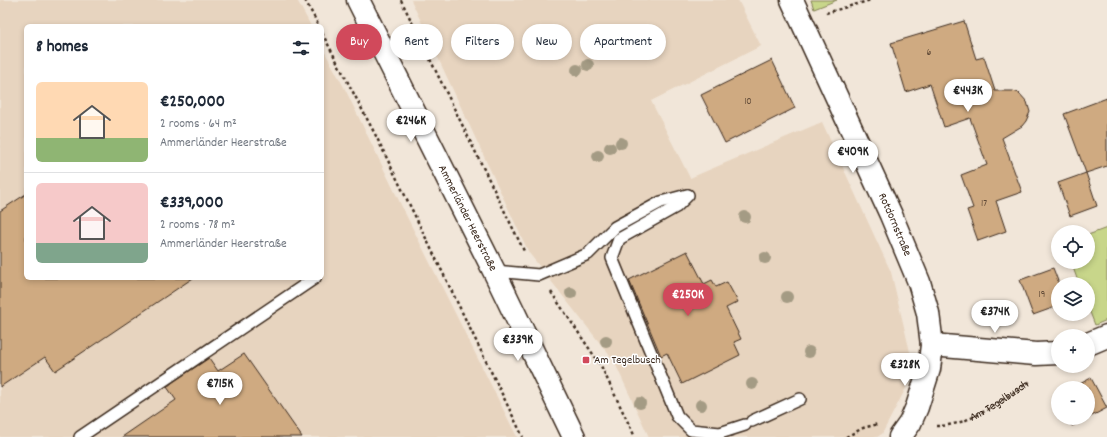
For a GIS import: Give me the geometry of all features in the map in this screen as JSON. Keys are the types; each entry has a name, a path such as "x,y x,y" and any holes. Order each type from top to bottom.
{"street":[{"name":"Ammerländer Heerstraße","path":"358,0 494,271 574,437"},
{"name":"Rotdornstraße","path":"792,0 891,215 916,276 928,313 932,345"},
{"path":"1095,341 1107,336"},
{"path":"904,430 917,407 925,383 931,359 932,345 1036,354 1051,353"}],"lane":[{"path":"494,271 539,275 588,254 615,227 661,202 688,195 676,207 619,239 612,258 677,416 691,430 720,433 748,423 800,399"},
{"path":"80,437 312,280"}],"path":[{"path":"305,0 318,24"},
{"path":"401,0 522,248 601,366 635,437"},
{"path":"801,20 871,0"},
{"path":"324,36 376,136 523,437"},
{"name":"Am Tegelbusch","path":"904,430 928,426 948,426 973,417 1033,379"}],"shaded area":[{"path":"0,0 297,0 310,24 24,24 24,280 324,280 324,51 345,89 517,437 0,437"},
{"path":"411,0 738,0 761,46 651,101 690,178 822,122 891,272 910,352 907,386 882,434 877,437 649,437 614,361 529,253 439,60 443,60 443,24 422,24"}],"green space":[{"path":"811,0 837,0 814,9"},
{"path":"1107,228 1107,320 1095,325 1093,321 1095,321 1095,277 1076,277 1074,269 1095,269 1095,232"}],"building":[{"path":"964,21 976,59 984,57 995,91 1013,91 1019,93 1027,102 1030,112 1022,126 1002,138 1022,192 996,201 1006,231 978,241 967,210 973,208 961,175 987,165 970,118 944,127 930,84 906,92 891,43"},
{"path":"772,60 795,108 725,143 701,95"},
{"path":"1107,98 1107,166 1086,173 1064,114"},
{"path":"1086,173 1097,206 1070,216 1058,183"},
{"path":"24,195 24,280 190,280 55,371 45,357 0,387 0,211"},
{"path":"687,251 704,284 712,280 716,287 727,282 738,302 726,308 741,339 734,342 740,355 682,384 667,353 661,356 629,280"},
{"path":"1053,269 1056,277 1051,277 1051,309 1033,315 1020,280"},
{"path":"244,354 302,437 122,437 176,400 167,387 173,382 209,358 218,371"},
{"path":"1091,378 1093,381 1085,381"},
{"path":"1095,386 1107,408 1095,414"}],"place":[{"name":"Am Tegelbusch","path":"586,360"}]}
